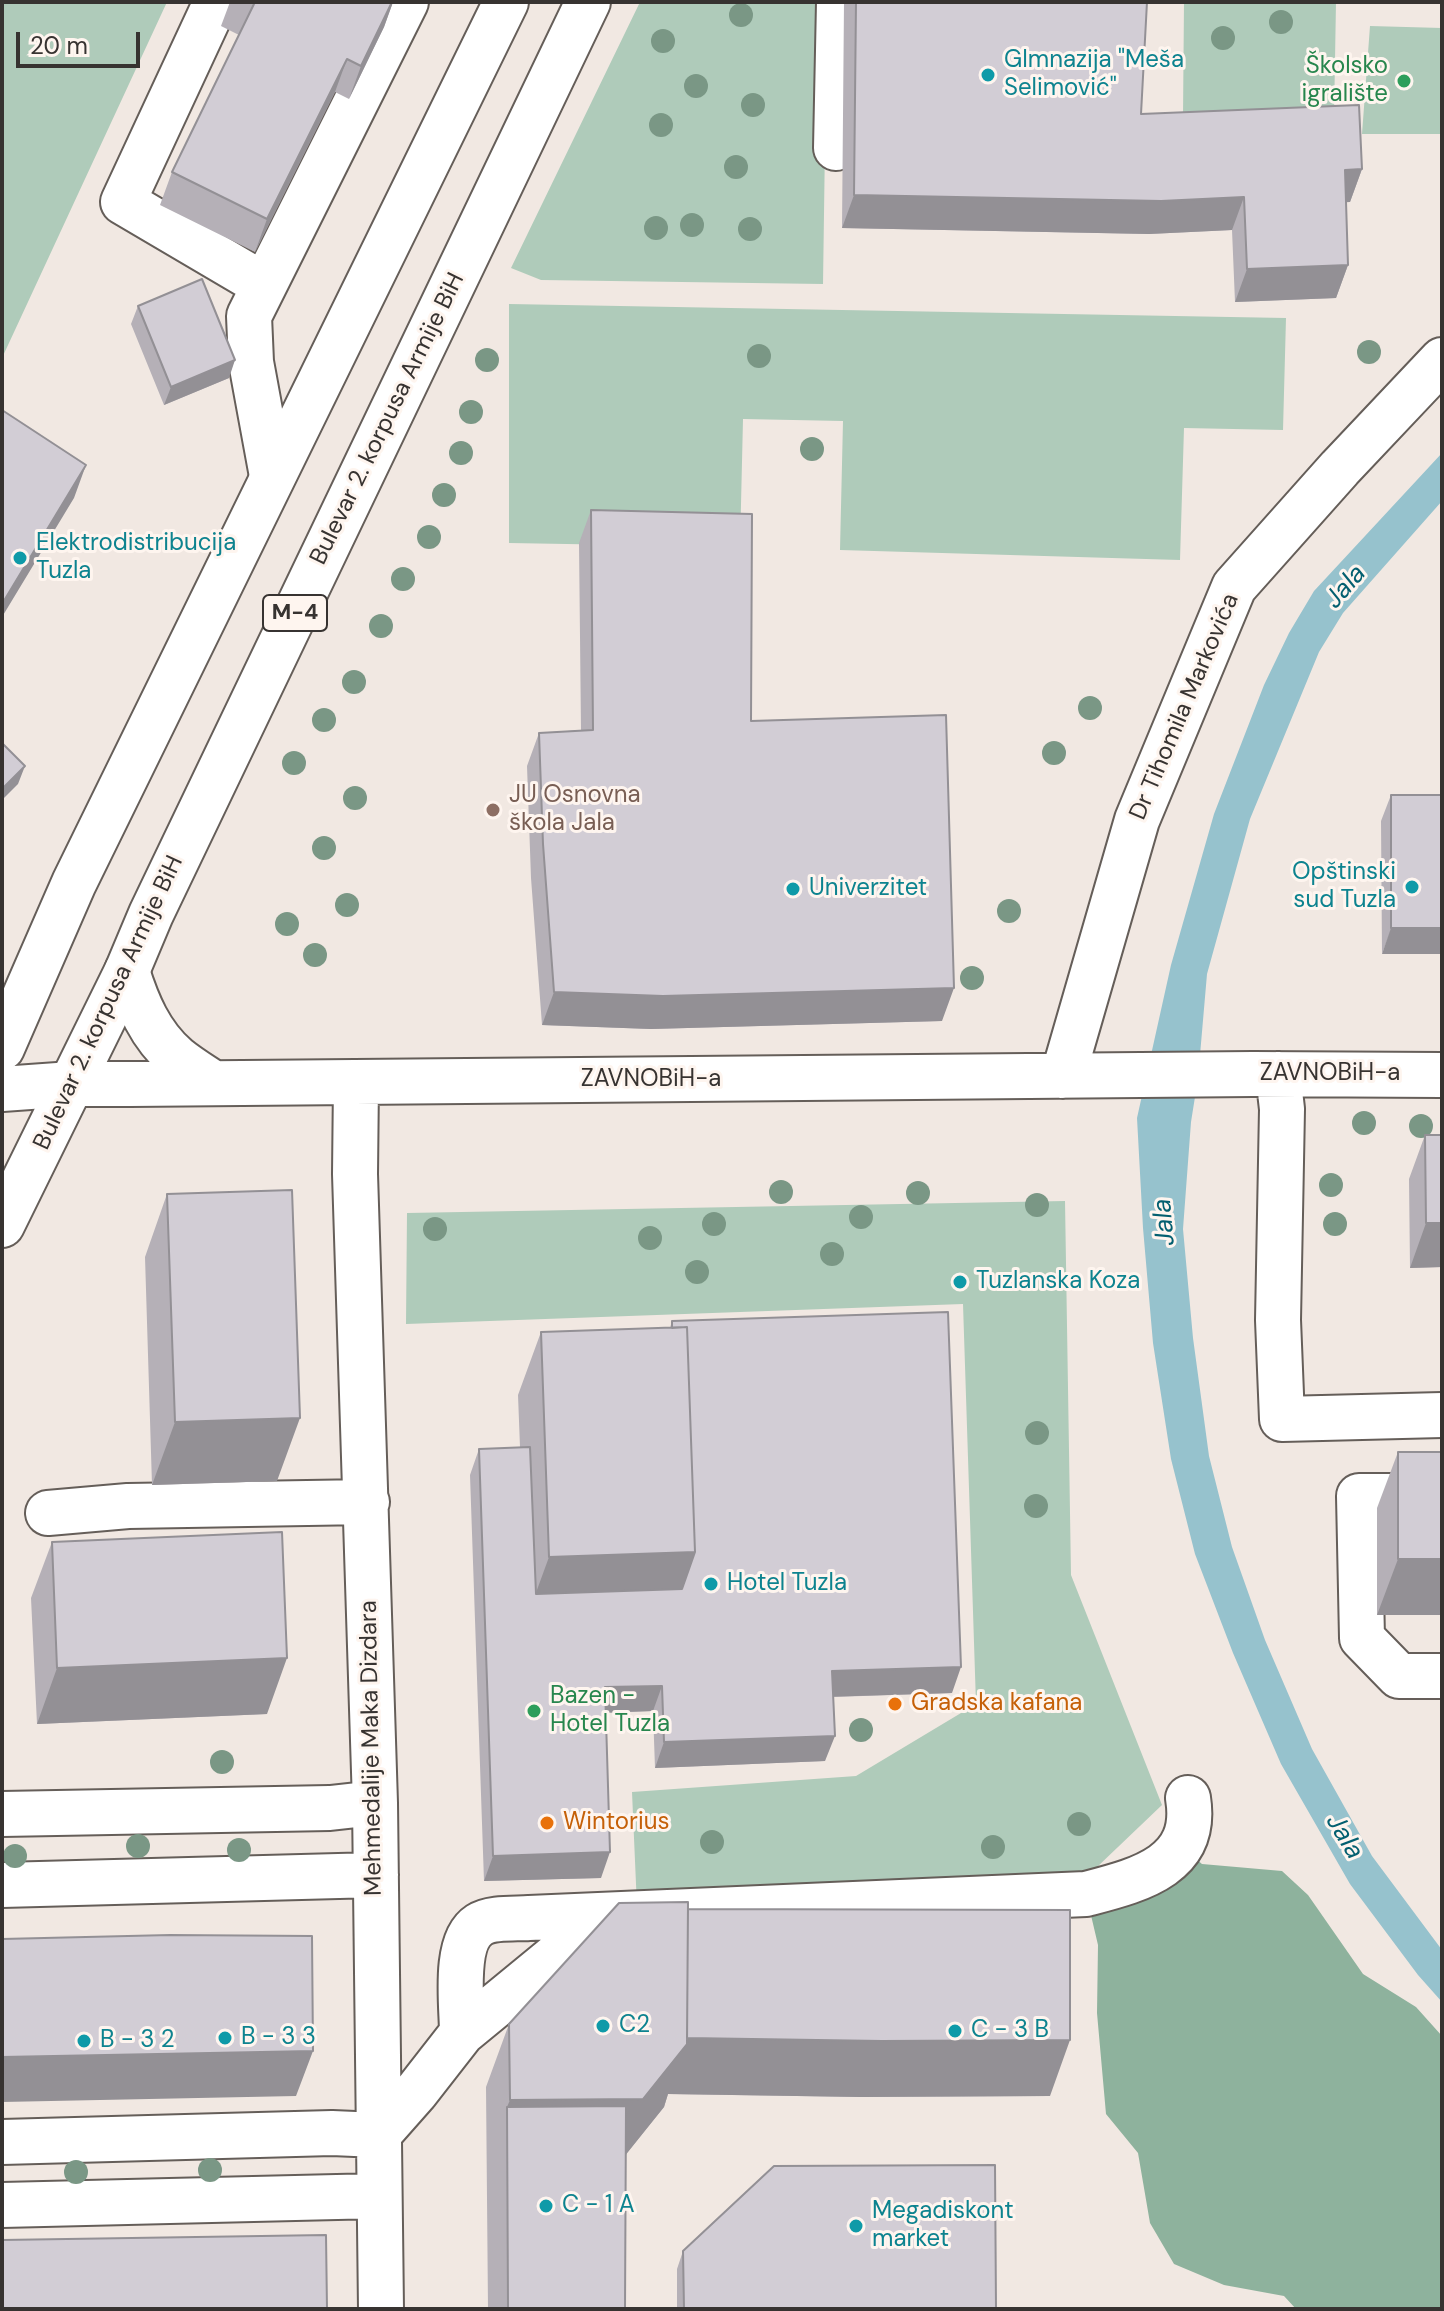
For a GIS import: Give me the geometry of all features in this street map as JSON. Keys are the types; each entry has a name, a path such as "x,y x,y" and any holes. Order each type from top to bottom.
{"street":[{"path":"216,2 123,202 264,285"},
{"path":"272,476 251,362 249,316 406,2"},
{"path":"2,1048 74,883 506,2"},
{"name":"Bulevar 2. korpusa Armije BiH","path":"2,1225 127,971 151,914 588,2"},
{"path":"836,148 839,2"},
{"name":"Dr Tihomila Markovića","path":"1076,1076 1137,820 1234,587 1442,360"},
{"path":"127,971 137,1002 151,1029 176,1057 213,1083"},
{"path":"1278,1074 1282,1109 1278,1320 1282,1419 1442,1415"},
{"name":"ZAVNOBiH-a","path":"213,1083 1442,1075"},
{"name":"Mehmedalije Maka Dizdara","path":"356,1082 355,1174 375,1803 381,2309"},
{"path":"2,1089 72,1084 213,1083"},
{"path":"1442,1496 1359,1496 1362,1638 1399,1676 1442,1676"},
{"path":"48,1513 128,1506 367,1502"},
{"path":"462,2033 462,1953 471,1933 480,1924 529,1918 1086,1894 1138,1879 1173,1858 1187,1837 1191,1815 1188,1798"},
{"path":"2,1814 330,1808 375,1803"},
{"path":"2,1885 376,1875"},
{"path":"2,2142 332,2133 378,2135 462,2033 557,1955 586,1945 653,1939 1056,1925"},
{"path":"2,2205 379,2196"}],"green space":[{"path":"2,2 167,2 2,358"},
{"path":"640,2 827,2 823,284 541,280 511,268"},
{"path":"1184,2 1336,2 1334,118 1183,116"},
{"name":"Školsko igralište","path":"1370,26 1442,28 1442,134 1362,134"},
{"path":"509,304 1286,318 1283,430 1184,428 1180,560 840,550 843,421 743,419 740,547 509,543"},
{"path":"1065,1201 1071,1575 1162,1805 1074,1889 637,1907 632,1792 856,1776 976,1704 963,1304 406,1324 407,1213"},
{"path":"1181,1846 1202,1864 1282,1871 1308,1895 1363,1974 1416,2007 1442,2036 1442,2309 1296,2309 1284,2296 1224,2285 1174,2264 1150,2223 1138,2153 1106,2114 1097,2013 1098,1945 1086,1894"}],"water":[{"name":"Jala","path":"1442,453 1442,501 1343,613 1319,652 1250,819 1207,974 1183,1229 1193,1338 1209,1456 1232,1547 1265,1640 1312,1749 1372,1856 1442,1950 1442,2002 1350,1884 1281,1764 1195,1554 1171,1459 1153,1343 1137,1118 1171,965 1214,814 1264,685 1314,591"}],"building":[{"path":"251,2 392,2 361,66 347,59 267,219 172,172 254,4"},
{"name":"GImnazija \"Meša Selimović\"","path":"856,2 1147,2 1141,114 1359,105 1362,169 1345,170 1348,265 1247,269 1244,197 1161,201 854,195"},
{"path":"202,279 235,360 171,387 138,306"},
{"name":"Elektrodistribucija Tuzla","path":"2,410 86,465 2,604"},
{"path":"591,510 752,514 751,721 946,715 954,988 663,996 554,992 543,844 539,733 593,730"},
{"path":"2,743 25,766 2,789"},
{"name":"Opštinski sud Tuzla","path":"1391,795 1442,795 1442,928 1391,928"},
{"path":"1425,1135 1442,1135 1442,1223 1426,1223"},
{"path":"292,1190 300,1418 175,1422 167,1194"},
{"name":"Hotel Tuzla","path":"948,1312 961,1667 832,1671 835,1736 664,1742 662,1686 605,1687 610,1852 493,1856 479,1449 530,1447 536,1594 682,1589 695,1552 687,1327 672,1328 672,1321"},
{"path":"687,1327 695,1552 549,1557 541,1332"},
{"path":"1398,1452 1442,1452 1442,1559 1398,1559"},
{"path":"282,1532 287,1658 57,1668 52,1542"},
{"name":"C2","path":"688,1902 687,2044 643,2099 510,2100 509,2024 619,1903"},
{"path":"688,1909 1070,1910 1070,2040 687,2038"},
{"path":"312,1936 313,2051 2,2057 2,1939"},
{"path":"626,2106 625,2309 508,2309 507,2107"},
{"name":"Megadiskont market","path":"995,2165 996,2309 684,2309 683,2251 774,2166"},
{"path":"326,2235 327,2309 2,2309 2,2240"}],"place":[{"name":"GImnazija \"Meša Selimović\"","path":"988,75"},
{"name":"Školsko igralište","path":"1404,81"},
{"name":"Elektrodistribucija Tuzla","path":"20,558"},
{"name":"JU Osnovna škola Jala","path":"493,810"},
{"name":"Opštinski sud Tuzla","path":"1412,887"},
{"name":"Univerzitet","path":"793,889"},
{"name":"Tuzlanska Koza","path":"960,1282"},
{"name":"Hotel Tuzla","path":"711,1584"},
{"name":"Gradska kafana","path":"895,1704"},
{"name":"Bazen - Hotel Tuzla","path":"534,1711"},
{"name":"Wintorius","path":"547,1823"},
{"name":"C2","path":"603,2026"},
{"name":"C - 3 B","path":"955,2031"},
{"name":"B - 3 3","path":"225,2038"},
{"name":"B - 3 2","path":"84,2041"},
{"name":"C - 1 A","path":"546,2206"},
{"name":"Megadiskont market","path":"856,2226"}]}
